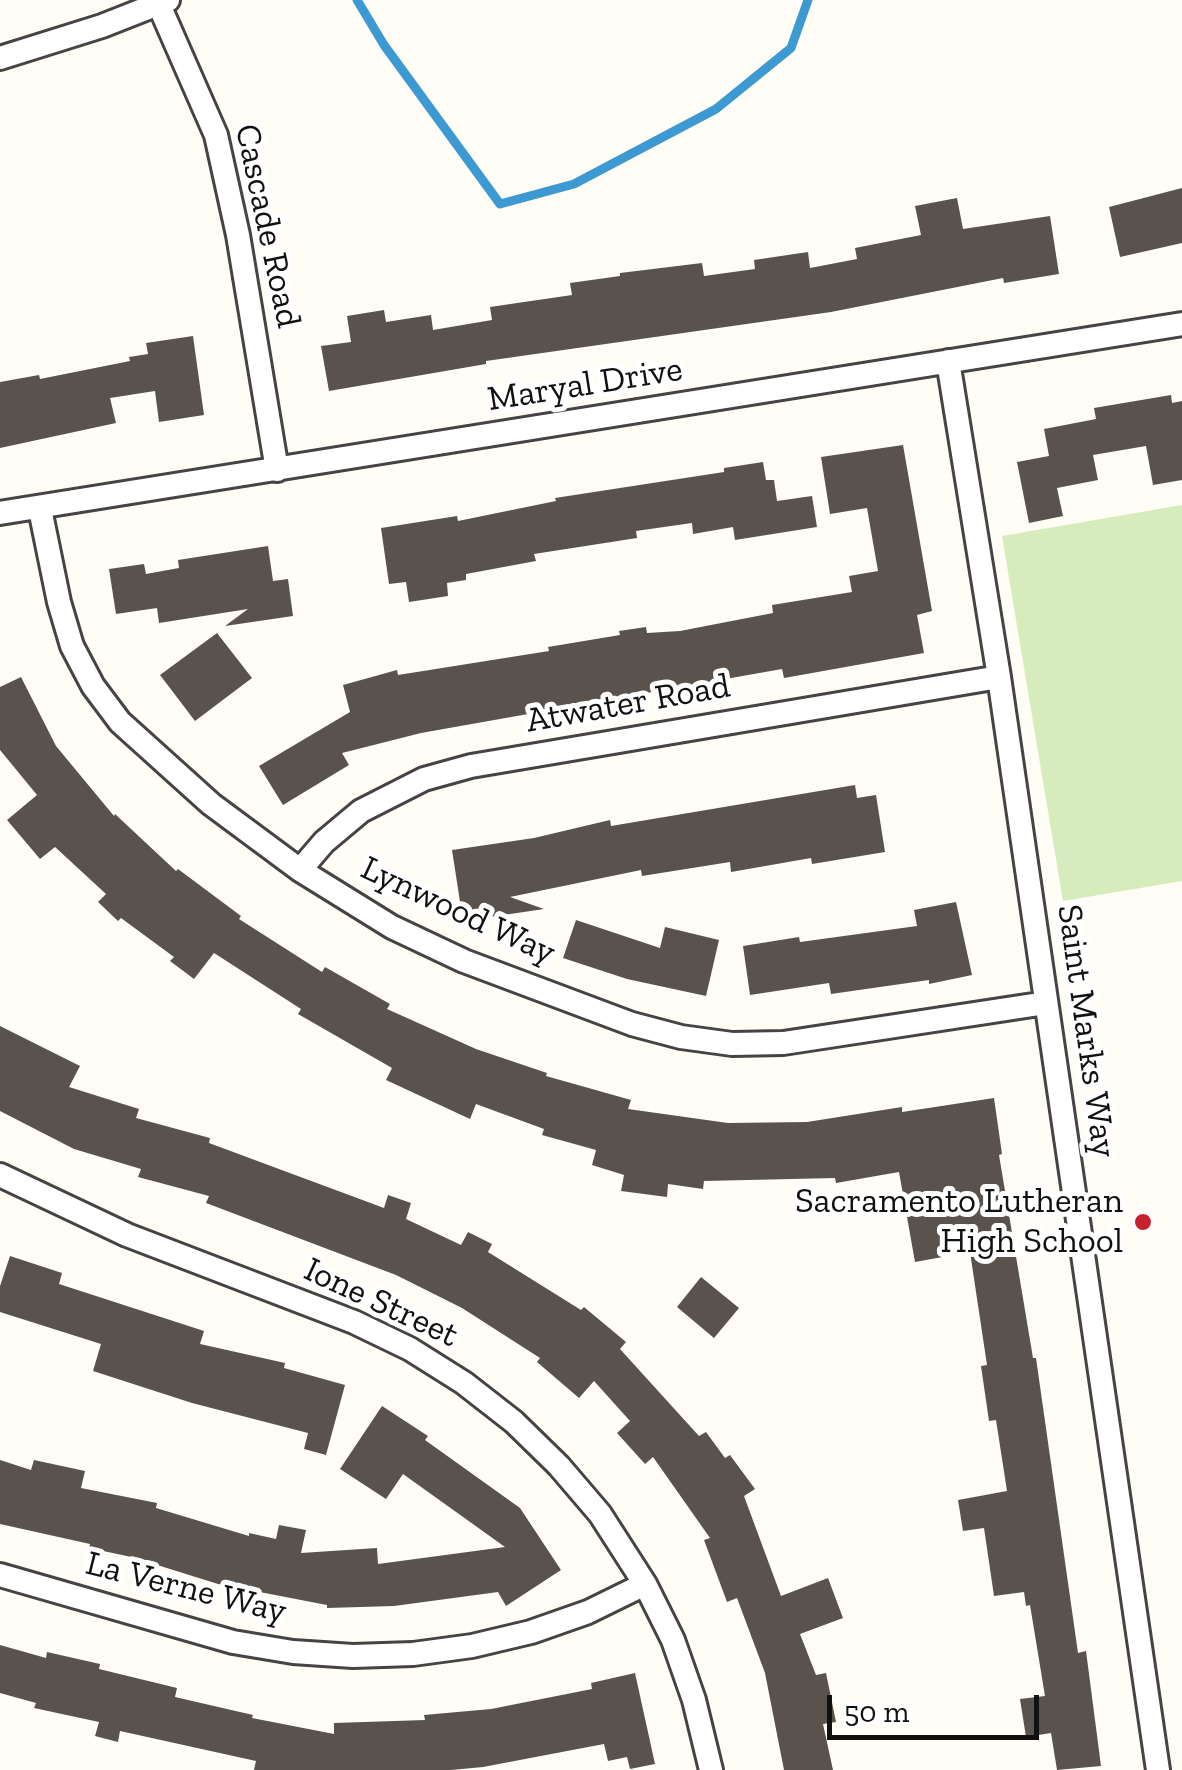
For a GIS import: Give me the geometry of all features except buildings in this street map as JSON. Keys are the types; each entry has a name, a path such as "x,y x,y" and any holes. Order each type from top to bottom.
{"street":[{"path":"0,58 164,3"},
{"name":"Cascade Road","path":"164,3 216,135 238,234 277,470"},
{"name":"Maryal Drive","path":"0,514 1182,324"},
{"name":"Saint Marks Way","path":"948,362 999,677 1158,1770"},
{"name":"Lynwood Way","path":"40,508 72,646 93,686 136,738 211,804 300,870 392,928 464,962 632,1024 681,1037 732,1044 783,1043 1046,1003"},
{"name":"Atwater Road","path":"300,870 324,842 361,811 424,779 471,766 999,677"},
{"name":"Ione Street","path":"0,1176 127,1235 354,1322 464,1383 514,1422 600,1514 645,1584 673,1640 694,1700 711,1770"},
{"name":"La Verne Way","path":"0,1574 233,1642 353,1656 413,1654 532,1632 588,1612 645,1584"}],"green space":[{"path":"1182,505 1182,881 1063,901 1002,536"}],"waterway":[{"path":"357,0 384,45 500,204 574,184 716,109 791,48 808,0"}],"place":[{"name":"Sacramento Lutheran High School","path":"1143,1222"}]}
